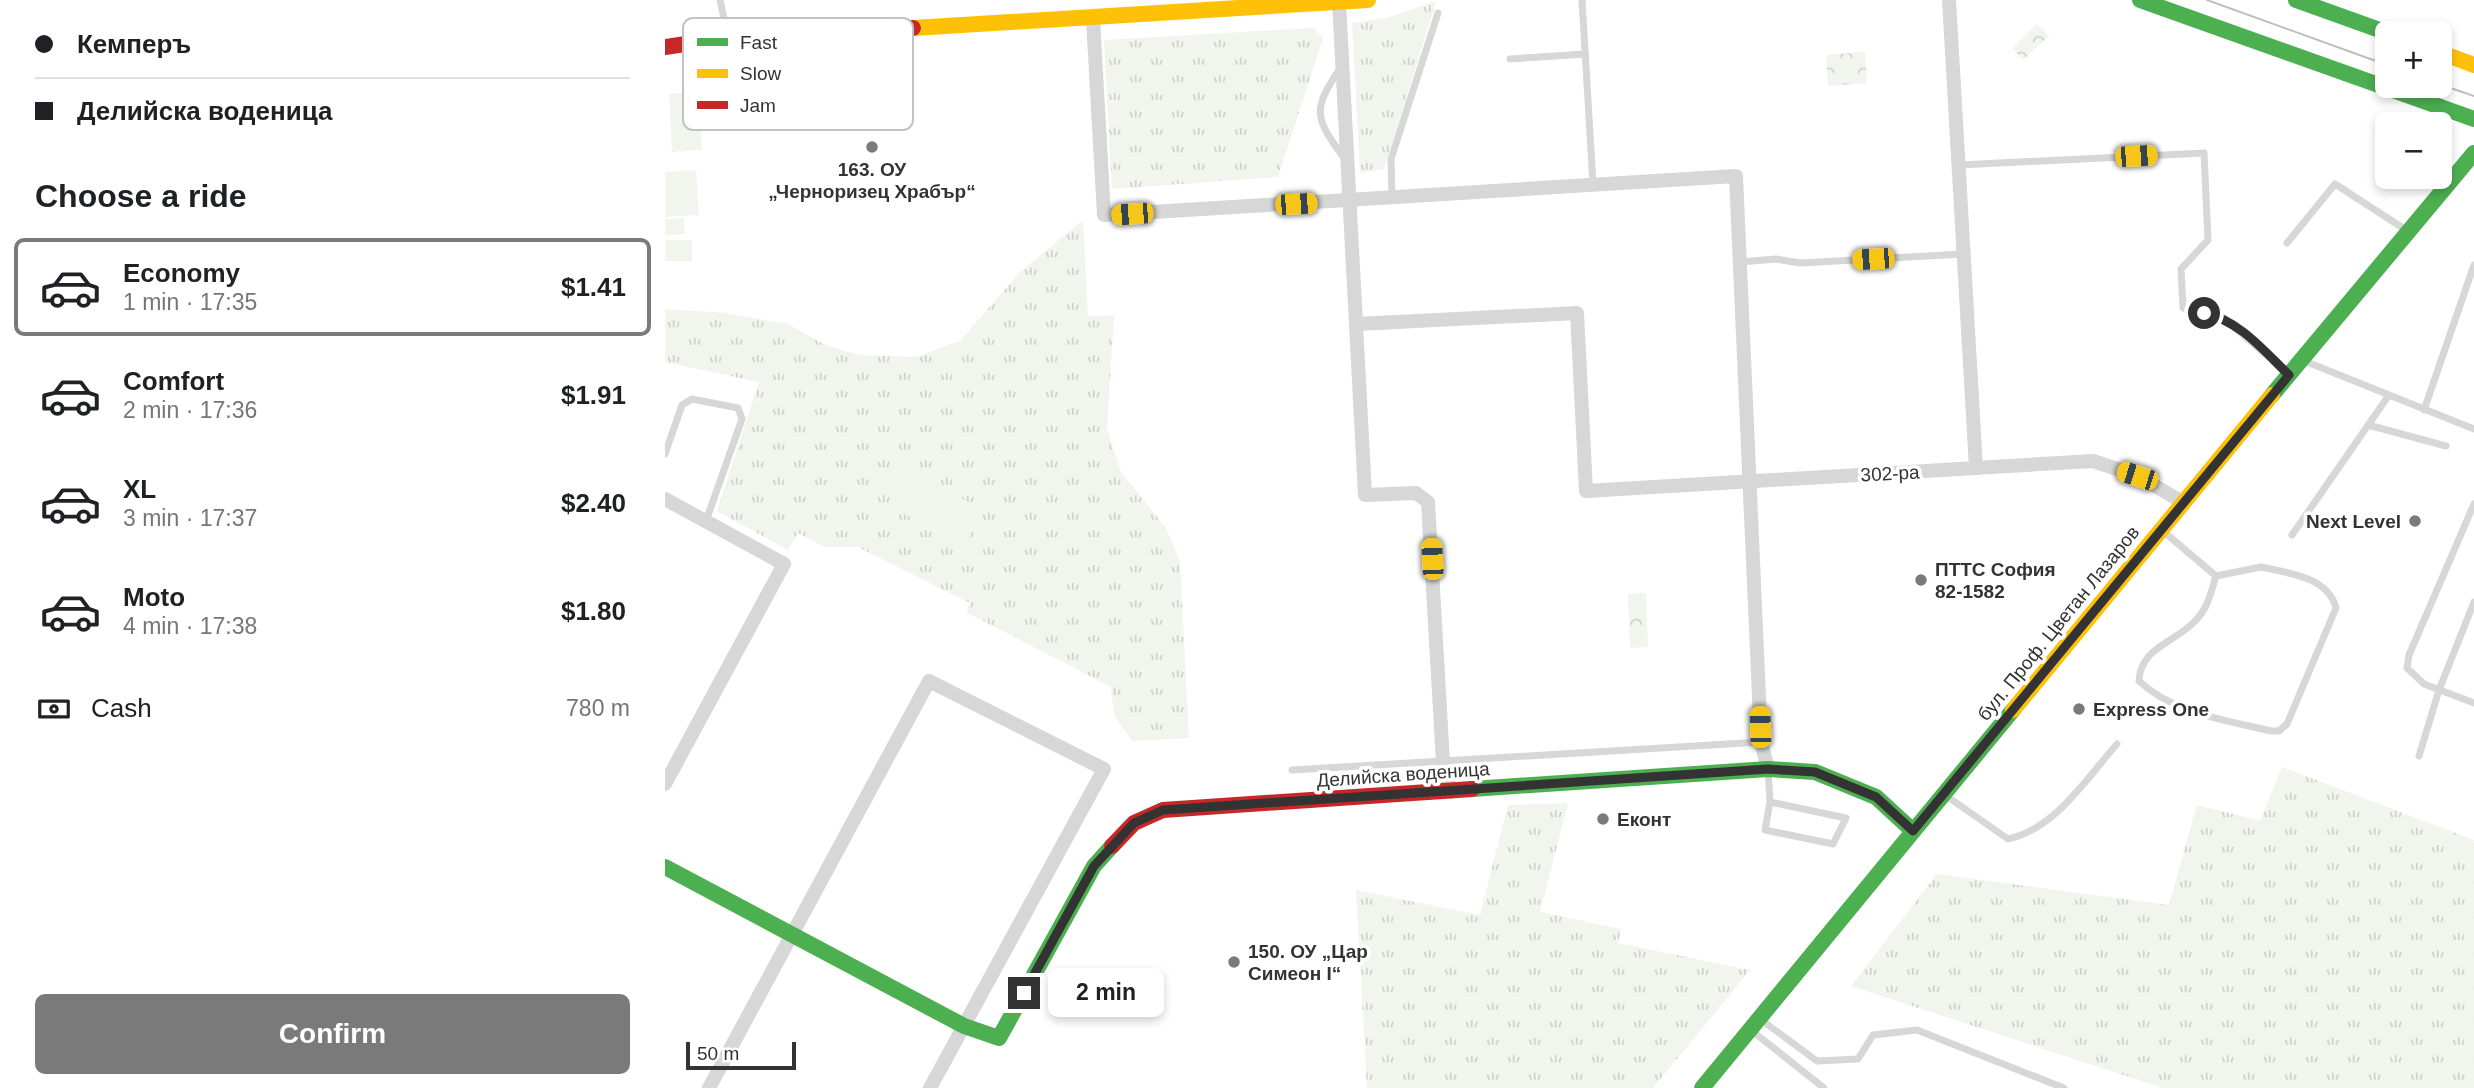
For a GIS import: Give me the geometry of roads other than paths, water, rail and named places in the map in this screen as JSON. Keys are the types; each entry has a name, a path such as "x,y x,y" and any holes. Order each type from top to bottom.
{"street":[{"path":"913,29 1368,0"},
{"path":"1949,0 1976,468"},
{"path":"2140,0 2474,119"},
{"path":"2295,0 2375,28"},
{"path":"1339,2 1365,495 1416,493 1425,498 1429,507 1443,762 1451,792"},
{"path":"1093,19 1104,215 1736,176 1761,742 1768,769"},
{"path":"665,47 683,44"},
{"path":"2452,57 2474,65"},
{"name":"бул. Проф. Цветан Лазаров","path":"1702,1088 2474,153"},
{"name":"302-ра","path":"1356,324 1577,313 1586,491 2093,461 2137,476 2184,503"},
{"path":"665,499 784,564 665,784"},
{"path":"709,1088 929,681 1104,769 930,1088"},
{"name":"Делийска воденица","path":"964,1026 999,1038 1094,866 1134,823 1163,810 1190,806 1451,792 1768,769 1815,772 1876,797 1913,831"},
{"path":"665,867 964,1026"}],"lane":[{"path":"720,0 724,18"},
{"path":"1582,0 1593,185"},
{"path":"1392,198 1391,159 1438,13"},
{"path":"1510,59 1585,54"},
{"path":"1341,66 1324,92 1318,109 1328,136 1346,160"},
{"path":"1958,165 2204,153 2208,240 2181,270 2183,308 2224,317 2289,375"},
{"path":"2287,243 2335,184 2407,231"},
{"path":"1740,262 1963,254"},
{"path":"2424,410 2474,265"},
{"path":"2301,360 2474,429"},
{"path":"2292,535 2389,395"},
{"path":"665,453 682,405 692,399 739,408 742,419 706,522"},
{"path":"2368,425 2446,446"},
{"path":"2474,504 2409,655 2407,668 2414,676 2439,690 2474,702"},
{"path":"2161,530 2216,576"},
{"path":"2261,567 2311,579 2335,602 2336,614 2287,724 2279,731 2189,710 2152,693 2139,681 2139,671 2149,654 2185,631 2207,607 2216,576 2261,567"},
{"path":"2419,756 2439,690 2474,602"},
{"path":"1292,770 1761,742"},
{"path":"1944,794 2008,839 2028,835 2048,820 2117,744"},
{"path":"1768,769 1770,802 1765,830 1833,844 1846,818 1770,802"},
{"path":"1755,1024 1824,1088"},
{"path":"1755,1024 1817,1061 1858,1059 1873,1035 1917,1030 2064,1088"}],"tram line":[{"path":"2207,0 2375,61"},
{"path":"2452,88 2474,96"}],"place":[{"name":"163. ОУ „Черноризец Храбър“","path":"872,147"},
{"name":"Next Level","path":"2415,521"},
{"name":"ПТТС София 82-1582","path":"1921,580"},
{"name":"Express One","path":"2079,709"},
{"name":"Еконт","path":"1603,819"},
{"name":"150. ОУ „Цар Симеон I“","path":"1234,962"}]}
